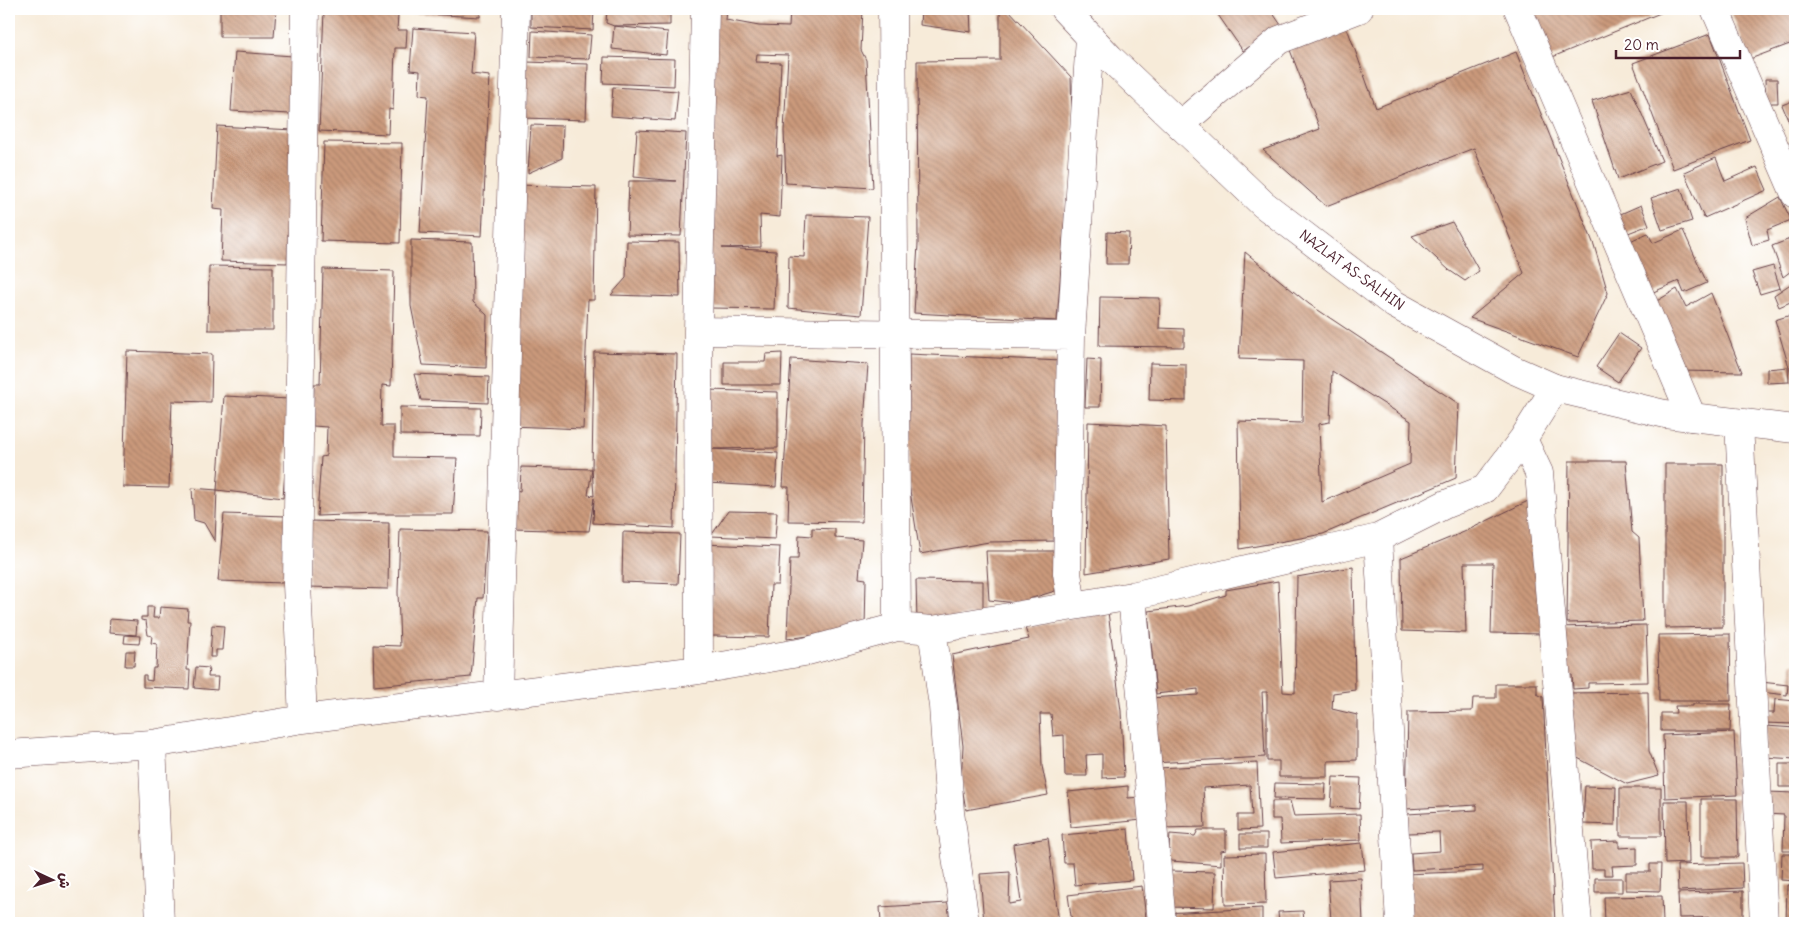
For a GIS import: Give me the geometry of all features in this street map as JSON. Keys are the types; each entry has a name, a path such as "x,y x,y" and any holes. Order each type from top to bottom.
{"street":[{"path":"303,719 297,584 305,9"},
{"path":"498,696 516,9"},
{"path":"699,670 698,331 705,9"},
{"path":"892,9 897,627"},
{"name":"NAZLAT AS-SALHIN","path":"1064,9 1090,37 1263,204 1394,304 1514,370 1554,388 1665,414 1795,429"},
{"path":"1180,125 1279,40 1359,9"},
{"path":"1518,9 1692,417"},
{"path":"1715,9 1795,194"},
{"path":"1072,605 1067,573 1071,336 1090,37"},
{"path":"698,331 894,332 1071,336"},
{"path":"9,754 152,744 303,719 699,670 804,652 897,627 932,630 1132,596 1378,538 1446,504 1485,489 1523,439 1554,388"},
{"path":"1739,423 1764,923"},
{"path":"1523,439 1539,473 1578,923"},
{"path":"1378,538 1400,923"},
{"path":"1132,596 1162,923"},
{"path":"932,630 943,706 950,812 965,923"},
{"path":"152,744 160,923"}],"building":[{"path":"220,9 276,9 274,37 220,37"},
{"path":"409,9 480,9 480,17 409,13"},
{"path":"531,9 594,9 593,30 531,27"},
{"path":"607,9 670,9 670,25 614,26 606,23"},
{"path":"709,9 727,9 726,20 759,26 789,27 790,9 863,9 861,50 866,60 873,188 786,183 784,131 788,55 757,54 756,62 781,63 777,156 782,155 780,217 760,215 761,247 722,248 776,251 774,309 711,308"},
{"path":"921,9 970,9 971,32 920,25"},
{"path":"1000,9 1008,9 1071,77 1072,122 1057,321 914,313 918,244 917,61 1000,60"},
{"path":"1214,9 1270,9 1281,25 1243,51"},
{"path":"1529,9 1670,9 1550,58"},
{"path":"1730,9 1795,9 1795,42 1750,59"},
{"path":"324,11 398,15 397,30 407,30 406,48 395,48 393,110 389,109 388,134 319,131"},
{"path":"614,26 668,32 666,55 612,49"},
{"path":"413,28 474,32 471,74 490,76 482,236 420,233 428,96 419,95 420,71 410,70"},
{"path":"1347,28 1376,108 1516,52 1594,245 1608,293 1578,357 1470,318 1524,273 1474,148 1326,206 1263,150 1320,129 1290,50"},
{"path":"532,31 591,35 589,59 531,57"},
{"path":"1710,34 1750,140 1673,169 1633,63"},
{"path":"235,52 293,56 290,114 231,111"},
{"path":"604,57 675,59 674,86 603,83"},
{"path":"526,62 588,64 586,120 524,118"},
{"path":"1765,79 1777,79 1778,103 1766,103"},
{"path":"613,87 678,91 675,121 611,116"},
{"path":"1631,89 1662,161 1618,179 1592,101"},
{"path":"1795,100 1795,122 1790,124 1782,105"},
{"path":"531,125 563,126 562,158 528,173"},
{"path":"217,126 293,130 287,263 221,261 223,210 213,209"},
{"path":"637,130 686,133 681,236 627,235 629,181 676,181 634,177"},
{"path":"324,142 402,143 400,243 321,241"},
{"path":"1716,158 1725,181 1757,167 1767,190 1704,218 1684,172"},
{"path":"516,185 596,187 594,300 588,300 583,429 511,426"},
{"path":"1681,188 1692,221 1662,230 1651,198"},
{"path":"1780,197 1791,220 1767,230 1769,240 1752,245 1745,218"},
{"path":"1641,205 1649,225 1623,235 1616,216"},
{"path":"806,215 868,217 861,315 788,308 789,256 804,257"},
{"path":"1452,222 1479,271 1465,281 1449,270 1412,236"},
{"path":"1683,230 1707,283 1684,293 1679,281 1644,296 1621,245 1648,233 1653,243"},
{"path":"1107,232 1129,233 1128,264 1106,264"},
{"path":"1795,237 1795,268 1783,277 1772,246"},
{"path":"411,240 472,242 473,302 487,315 486,368 423,365 411,306"},
{"path":"627,241 679,242 680,297 611,295 626,278"},
{"path":"1245,252 1309,304 1459,404 1456,478 1323,534 1240,549 1238,421 1302,423 1303,361 1239,359","holes":["1332,371 1411,421 1410,464 1322,502 1319,424 1330,422"]},
{"path":"209,266 273,267 273,330 208,330"},
{"path":"1773,266 1780,288 1760,294 1752,272"},
{"path":"323,269 394,271 391,386 382,385 381,426 394,426 394,457 457,458 453,514 317,516 321,457 326,456 327,427 313,426 314,384 320,384"},
{"path":"1795,281 1795,300 1779,307 1774,295"},
{"path":"1677,289 1686,307 1711,293 1742,372 1679,371 1650,305"},
{"path":"1100,297 1160,298 1159,328 1184,329 1184,347 1099,346"},
{"path":"1794,314 1795,318 1795,387 1775,320"},
{"path":"1619,333 1641,348 1618,382 1596,367"},
{"path":"127,351 212,354 211,402 172,401 169,488 123,487"},
{"path":"594,352 677,354 674,528 593,523 594,498 589,531 513,529 515,491 520,492 521,467 592,469","holes":["592,469 594,496 588,495"]},
{"path":"782,353 781,385 724,385 724,362 765,362 766,354"},
{"path":"909,354 1061,361 1059,541 989,542 920,554 909,484"},
{"path":"791,359 868,364 864,424 862,522 788,521 789,487 783,487"},
{"path":"1087,359 1101,360 1100,407 1085,407"},
{"path":"1150,363 1186,364 1186,401 1149,400"},
{"path":"1788,367 1789,382 1767,383 1767,369"},
{"path":"414,374 489,377 488,403 421,400"},
{"path":"707,390 778,392 778,448 713,449 778,453 776,487 707,483"},
{"path":"224,396 290,399 283,498 217,490"},
{"path":"400,407 481,408 480,436 400,435"},
{"path":"1088,422 1166,426 1169,559 1086,573"},
{"path":"1569,461 1626,461 1632,532 1639,538 1643,621 1567,623"},
{"path":"1665,464 1723,464 1723,627 1665,628"},
{"path":"192,488 217,490 215,542 204,523 194,520"},
{"path":"1528,501 1544,634 1491,633 1493,563 1464,563 1466,633 1402,631 1401,558 1464,532"},
{"path":"728,511 777,512 775,539 711,536"},
{"path":"224,514 286,516 285,583 218,581"},
{"path":"310,521 389,523 388,589 308,587"},
{"path":"812,528 835,529 835,538 862,540 859,578 866,579 865,628 787,639 790,559 798,559 799,535 812,536"},
{"path":"400,529 487,531 483,598 478,598 471,677 374,686 373,645 400,646 398,592"},
{"path":"623,532 680,534 678,584 622,582"},
{"path":"702,544 780,547 778,585 771,585 769,637 711,636 713,582 700,582"},
{"path":"986,551 1057,551 1055,591 1016,603 989,600"},
{"path":"1353,567 1355,690 1333,693 1332,709 1357,715 1357,760 1328,761 1328,777 1279,777 1279,761 1267,761 1267,692 1262,692 1265,757 1152,763 1149,698 1198,695 1198,689 1156,694 1148,611 1188,606 1226,595 1226,590 1278,581 1283,692 1295,693 1297,577"},
{"path":"916,580 983,581 983,613 917,623"},
{"path":"147,607 154,607 153,618 159,618 160,607 188,609 187,621 190,621 187,670 190,670 189,689 143,687 143,675 146,675 146,680 152,681 153,668 156,668 157,644 151,643 152,636 148,635 146,621 141,620 141,617 147,617"},
{"path":"1108,612 1121,711 1124,777 1102,778 1102,754 1086,755 1087,776 1065,776 1064,735 1053,736 1051,714 1040,714 1042,766 1048,795 966,810 961,781 963,746 952,655 1029,639 1025,628"},
{"path":"110,619 137,621 136,635 109,633"},
{"path":"212,625 224,626 222,650 216,650 216,657 210,657"},
{"path":"1646,625 1648,682 1588,683 1588,688 1573,689 1572,675 1557,675 1556,627"},
{"path":"1730,634 1731,701 1659,701 1658,635"},
{"path":"125,635 140,636 139,644 124,643"},
{"path":"126,651 135,651 134,666 125,666"},
{"path":"1792,663 1795,663 1795,691 1791,690"},
{"path":"196,667 209,668 208,677 218,677 217,690 194,688"},
{"path":"1761,682 1788,685 1787,695 1760,692"},
{"path":"1496,684 1537,684 1537,694 1543,697 1555,923 1406,923 1405,874 1483,871 1483,866 1412,870 1411,853 1440,851 1439,832 1408,833 1407,814 1477,810 1477,805 1406,809 1408,712 1472,711 1473,698 1496,698"},
{"path":"1648,692 1649,751 1659,776 1627,784 1570,754 1568,693"},
{"path":"1775,699 1795,701 1795,724 1763,723 1764,713 1774,713"},
{"path":"1693,704 1731,704 1730,731 1661,731 1661,713 1676,713 1675,706 1693,706"},
{"path":"1766,726 1795,728 1795,759 1764,757"},
{"path":"1734,732 1737,795 1665,798 1663,735"},
{"path":"1257,763 1260,829 1238,830 1238,815 1252,815 1250,785 1203,788 1205,827 1161,828 1158,768"},
{"path":"1779,764 1795,764 1795,787 1779,787"},
{"path":"1333,777 1361,778 1359,809 1331,807"},
{"path":"1275,783 1326,784 1325,799 1274,798"},
{"path":"1128,786 1128,798 1140,797 1142,820 1071,827 1068,792"},
{"path":"1585,786 1616,787 1615,825 1583,824"},
{"path":"1620,788 1661,788 1661,836 1620,836"},
{"path":"1767,792 1795,793 1795,851 1783,851 1784,815 1766,814"},
{"path":"1701,799 1737,799 1738,857 1701,857"},
{"path":"1272,801 1290,801 1294,816 1360,814 1361,840 1281,843 1280,819 1272,819"},
{"path":"1664,801 1688,801 1689,863 1665,864"},
{"path":"1128,829 1132,880 1075,885 1073,863 1064,863 1062,835"},
{"path":"1198,830 1226,830 1226,850 1221,851 1221,865 1159,860 1169,850 1170,834 1195,836"},
{"path":"1240,834 1267,834 1267,848 1240,848"},
{"path":"1048,838 1059,923 984,923 980,874 1010,872 1009,904 1021,902 1013,844"},
{"path":"1619,841 1619,848 1637,847 1637,865 1612,866 1613,875 1604,875 1604,869 1592,869 1591,842"},
{"path":"1362,843 1365,870 1276,878 1273,852"},
{"path":"1265,854 1266,904 1225,905 1224,855"},
{"path":"1782,854 1795,854 1795,881 1781,880"},
{"path":"1742,863 1743,888 1678,891 1677,865"},
{"path":"1650,864 1661,864 1660,891 1626,890 1626,872 1650,872"},
{"path":"1170,871 1215,872 1214,908 1169,907"},
{"path":"1361,878 1363,923 1279,923 1278,912 1303,911 1304,921 1331,920 1328,880"},
{"path":"1595,878 1622,878 1622,892 1595,892"},
{"path":"1787,885 1795,885 1795,923 1786,923"},
{"path":"1142,886 1146,918 1101,923 1072,923 1068,895"},
{"path":"1743,891 1743,917 1679,918 1678,893"},
{"path":"1662,896 1663,923 1605,923 1604,897"},
{"path":"948,903 950,923 881,923 880,907"},
{"path":"1262,908 1262,923 1166,923 1165,913"}]}
